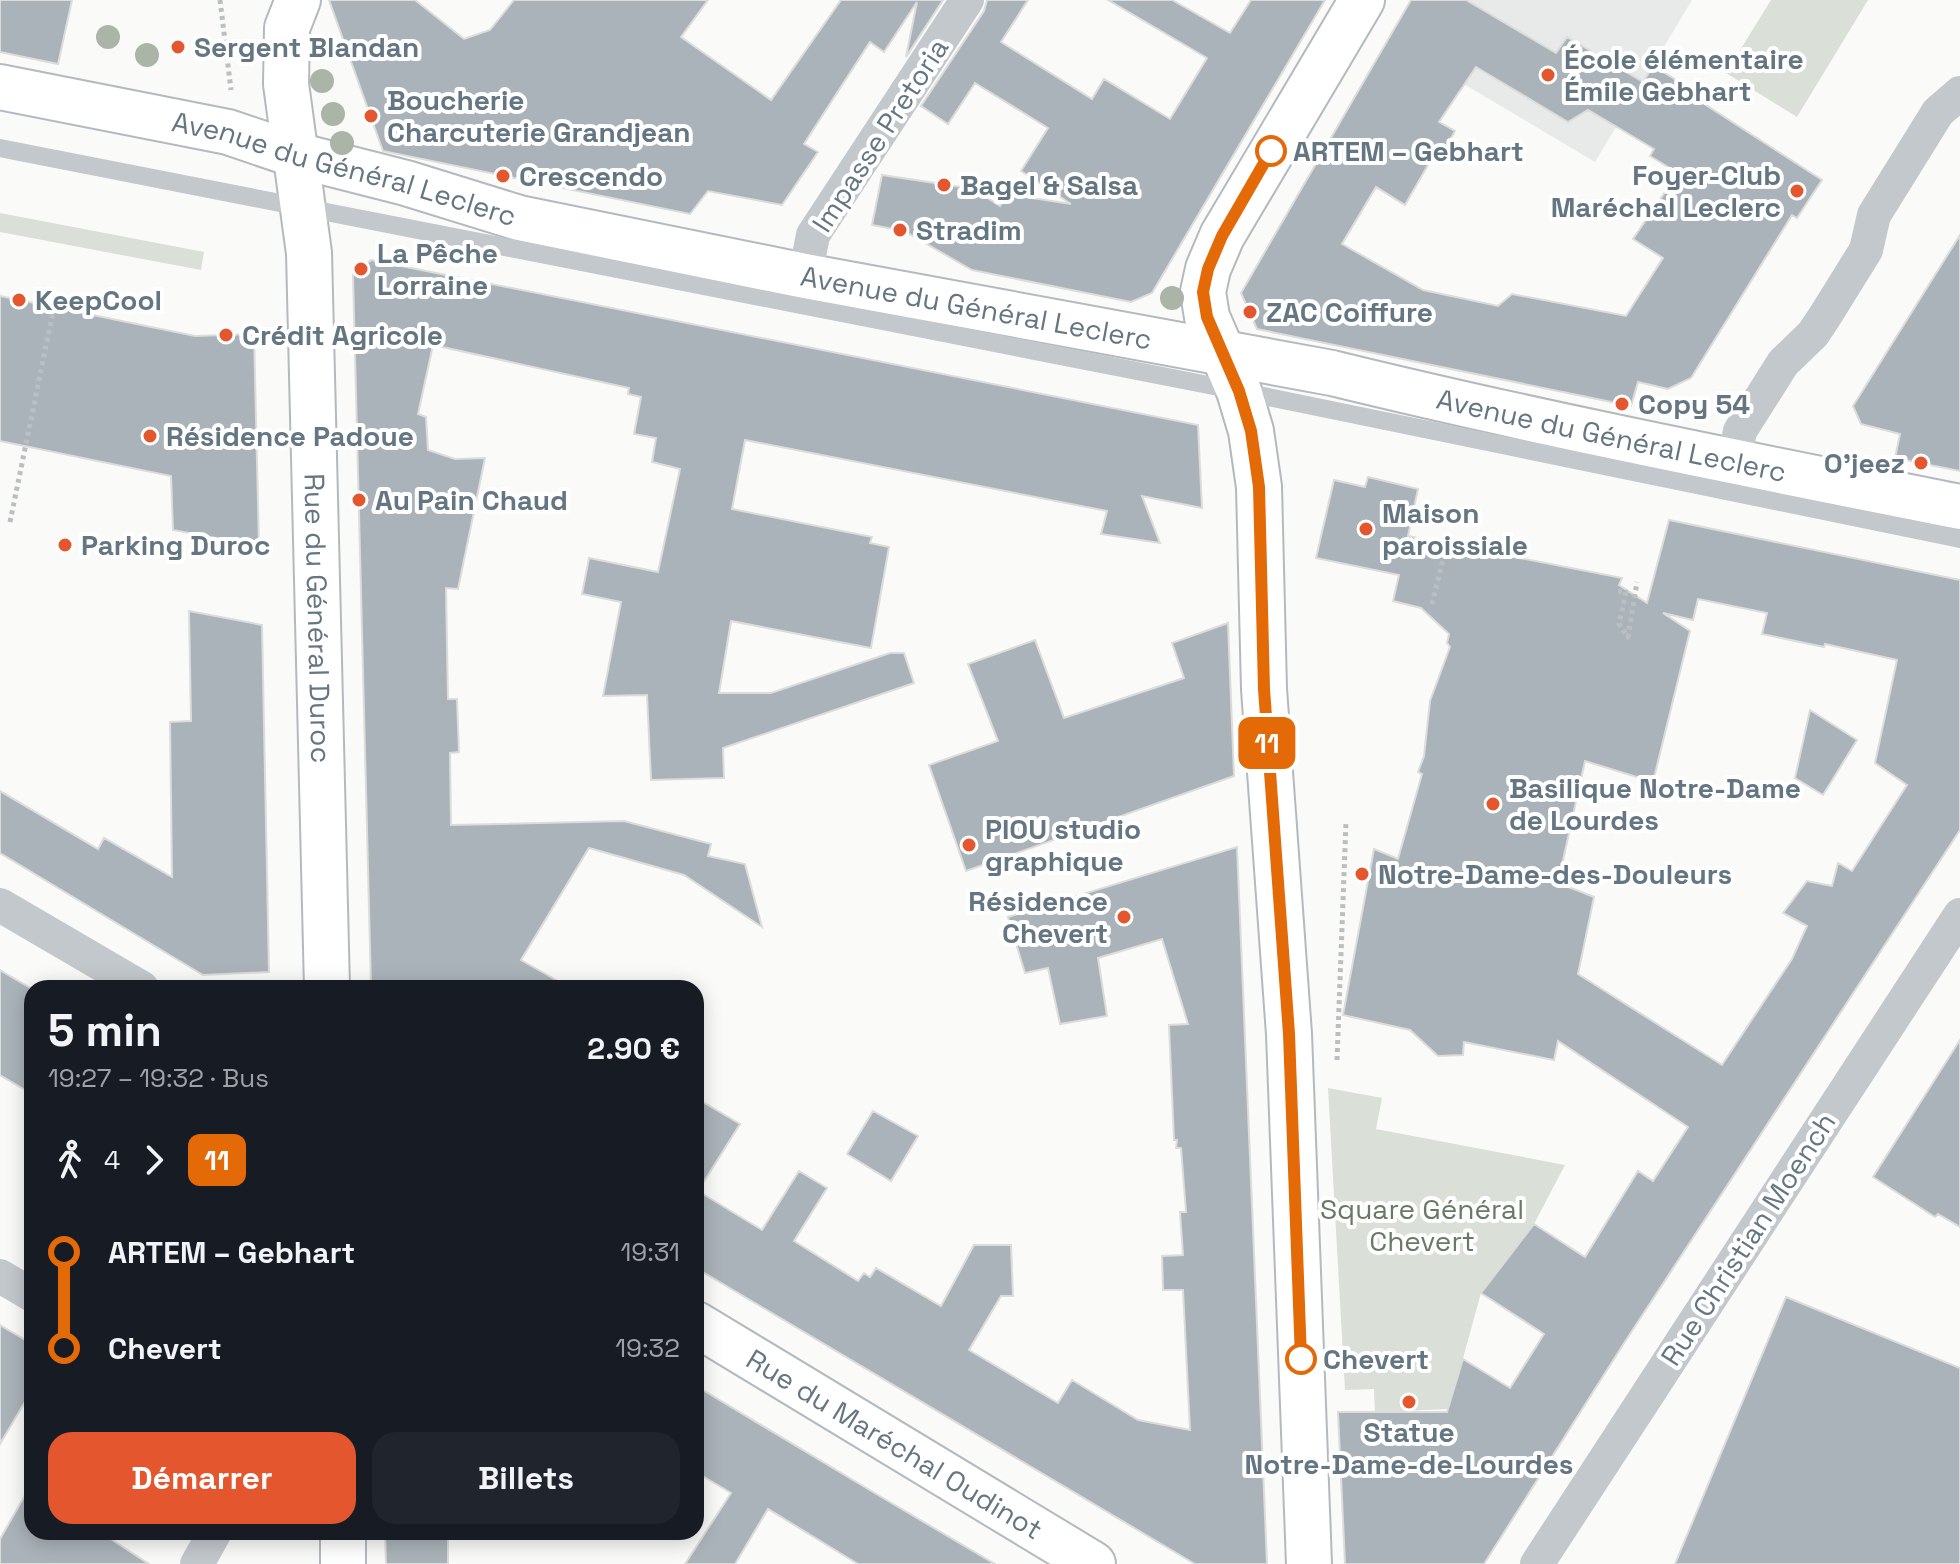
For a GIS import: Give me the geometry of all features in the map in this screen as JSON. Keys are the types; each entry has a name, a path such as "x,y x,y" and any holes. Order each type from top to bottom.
{"street":[{"name":"Impasse Pretoria","path":"803,291 813,235 967,0"},
{"path":"1309,1564 1289,1034 1264,689 1259,487 1251,431 1207,317 1203,292 1208,269 1222,236 1362,0"},
{"name":"Rue du Général Duroc","path":"289,9 286,84 309,253 327,980"},
{"name":"Avenue du Général Leclerc","path":"0,87 228,132 296,155 406,183 519,218 803,291 1231,373 1332,373 1731,477 1960,507"},
{"path":"1866,250 1874,215 1938,112 1960,93"},
{"path":"1731,477 1740,431 1769,385 1790,354 1813,334 1866,250 1893,228 1958,125 1960,117"},
{"path":"0,905 128,980"},
{"name":"Rue Christian Moench","path":"1537,1564 1960,915"},
{"path":"0,1276 24,1290"},
{"name":"Rue du Maréchal Oudinot","path":"704,1329 1093,1564"},
{"path":"197,1564 210,1540"},
{"path":"343,1540 343,1564"}],"lane":[{"path":"0,148 303,207 803,291"},
{"path":"1731,477 1960,539"}],"path":[{"path":"220,0 233,100"},
{"path":"10,522 54,307"},
{"path":"1432,604 1447,543"},
{"path":"1618,591 1626,592 1619,624 1628,637 1637,582"},
{"path":"1337,1071 1346,822"}],"shaded area":[{"name":"École élémentaire Émile Gebhart","path":"1411,0 1692,0 1595,162 1388,39"}],"green space":[{"path":"1771,0 1868,0 1797,117 1726,73"},
{"path":"0,213 204,252 201,270 0,232"},
{"name":"Square Général Chevert","path":"1328,1088 1382,1098 1376,1129 1565,1165 1534,1224 1481,1293 1449,1409 1375,1412 1374,1389 1345,1390"}],"building":[{"path":"0,0 72,0 58,64 0,52"},
{"path":"329,0 415,0 464,39 490,30 514,0 708,0 681,37 771,100 841,0 943,0 906,57 917,2 884,52 870,42 804,144 818,152 782,205 708,191 690,214 383,151"},
{"path":"987,0 1028,0 1001,42 1092,99 1104,79 1170,119 1207,58 1108,0 1172,0 1230,33 1251,0 1325,0 1152,293 1131,302 972,270 904,231 872,225 882,175 974,189 1000,206 1007,194 1071,204 1021,171 1048,128 975,83 948,124 921,106 984,11"},
{"path":"1411,0 1466,0 1556,53 1567,37 1643,82 1653,66 1691,89 1689,94 1822,180 1797,218 1792,215 1691,378 1668,389 1638,382 1631,406 1257,329 1241,293","holes":["1476,67 1568,122 1588,110 1654,149 1650,156 1678,173 1633,239 1663,258 1626,316 1512,294 1498,306 1423,290 1342,244 1376,187 1405,205 1432,158 1438,161 1455,131 1439,122"]},
{"path":"1960,235 1960,471 1895,458 1900,434 1861,424 1853,406"},
{"path":"371,260 1198,425 1202,508 1142,496 1160,543 1101,534 1107,511 745,440 732,509 872,537 870,543 889,547 871,648 731,621 719,693 771,693 890,653 904,653 914,683 723,748 724,778 651,780 647,695 603,696 621,602 582,594 589,558 658,572 680,469 652,462 656,438 634,434 641,397 628,394 629,388 433,345 418,414 426,417 428,450 455,459 485,458 458,589 446,588 448,699 457,699 459,752 450,753 451,825 624,821 711,844 708,856 745,864 762,927 684,875 589,848 521,960 556,980 371,980 353,275"},
{"name":"Résidence Padoue","path":"0,296 195,336 254,334 259,546 173,530 171,476 0,441"},
{"path":"1368,477 1418,489 1408,536 1622,578 1619,585 1647,603 1669,520 1960,580 1960,830 1626,1340 1484,1564 1345,1564 1338,1412 1447,1412 1463,1359 1510,1388 1544,1334 1481,1293 1534,1224 1585,1257 1638,1171 1653,1181 1688,1127 1558,1041 1554,1060 1464,1042 1463,1055 1438,1056 1410,1030 1343,1015 1374,849 1398,859 1422,774 1418,772 1424,756 1430,701 1450,647 1447,643 1449,634 1421,608 1393,601 1399,575 1316,558 1334,480 1365,487","holes":["1698,599 1767,613 1762,634 1897,660 1875,763 1907,785 1852,871 1838,863 1832,886 1807,881 1783,913 1807,926 1792,959 1722,1065 1578,974 1594,897 1558,883 1585,761 1653,782 1690,631 1663,613 1693,620"]},
{"path":"189,611 262,625 269,972 203,975 0,853 0,791 98,849 104,838 172,877 170,722 191,721"},
{"path":"1228,623 1234,776 966,871 929,765 998,741 968,664 1035,640 1064,718 1184,678 1172,643"},
{"path":"1810,710 1857,740 1823,795 1795,778"},
{"path":"1237,847 1267,1564 1195,1564 704,1273 704,1195 762,1230 799,1171 827,1188 794,1241 858,1281 864,1273 870,1277 876,1268 941,1306 974,1245 1011,1245 1013,1296 1001,1296 969,1350 1058,1403 1072,1380 1138,1420 1190,1430 1183,1290 1163,1290 1162,1256 1183,1255 1180,1212 1186,1212 1181,1148 1176,1148 1177,1140 1174,1140 1169,1025 1188,1024 1162,939 1098,958 1107,1016 1060,1024 1048,968 1025,973 1008,917"},
{"path":"0,970 24,984 24,1089 0,1075"},
{"path":"1960,1040 1960,1227 1938,1214 1935,1217 1873,1177"},
{"path":"704,1103 740,1124 704,1181"},
{"path":"873,1111 918,1136 891,1181 847,1154"},
{"path":"1786,1297 1960,1368 1960,1564 1675,1564"},
{"path":"0,1325 24,1339 24,1404 0,1444"},
{"path":"704,1391 995,1564 858,1564 768,1509 735,1564 685,1564 701,1540 704,1540 704,1535 731,1493 704,1477"},
{"path":"24,1497 24,1540 112,1540 149,1564 0,1564 0,1539"},
{"path":"385,1540 448,1540 448,1564 386,1564"}],"bus line":[{"name":"11","path":"1271,151 1222,236 1208,269 1203,292 1207,317 1239,391 1251,431 1259,487 1264,689 1289,1034 1301,1359"}],"place":[{"name":"Sergent Blandan","path":"178,47"},
{"name":"École élémentaire Émile Gebhart","path":"1548,75"},
{"name":"Boucherie Charcuterie Grandjean","path":"371,116"},
{"name":"ARTEM – Gebhart","path":"1271,151"},
{"name":"Crescendo","path":"503,176"},
{"name":"Bagel & Salsa","path":"944,185"},
{"name":"Foyer-Club Maréchal Leclerc","path":"1797,191"},
{"name":"Stradim","path":"900,230"},
{"name":"La Pêche Lorraine","path":"361,269"},
{"name":"KeepCool","path":"19,300"},
{"name":"ZAC Coiffure","path":"1250,312"},
{"name":"Crédit Agricole","path":"226,335"},
{"name":"Copy 54","path":"1622,404"},
{"name":"Résidence Padoue","path":"150,436"},
{"name":"O'jeez","path":"1921,463"},
{"name":"Au Pain Chaud","path":"359,500"},
{"name":"Maison paroissiale","path":"1366,529"},
{"name":"Parking Duroc","path":"65,545"},
{"name":"Basilique Notre-Dame de Lourdes","path":"1493,804"},
{"name":"PIOU studio graphique","path":"969,845"},
{"name":"Notre-Dame-des-Douleurs","path":"1362,874"},
{"name":"Résidence Chevert","path":"1124,917"},
{"name":"Chevert","path":"1301,1359"},
{"name":"Statue Notre-Dame-de-Lourdes","path":"1409,1402"}]}
